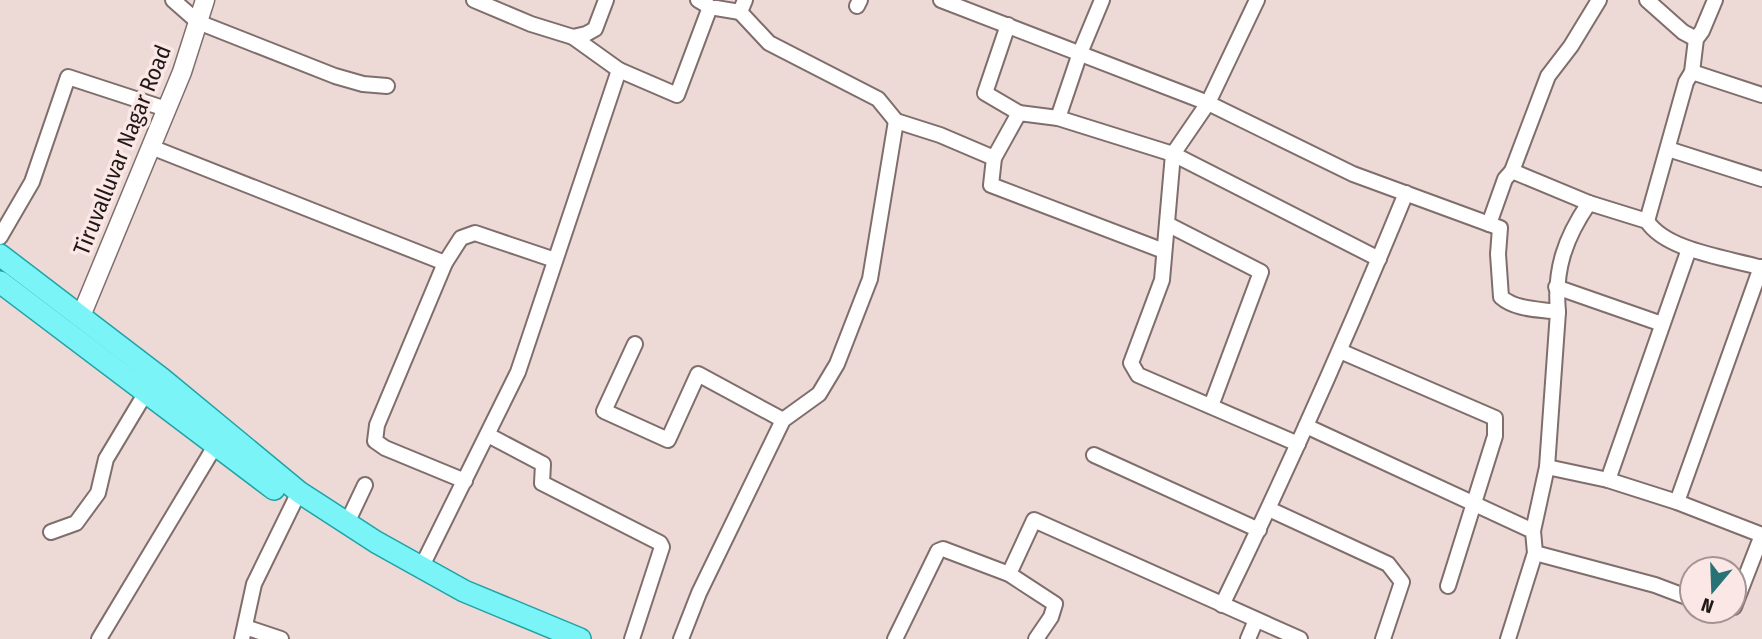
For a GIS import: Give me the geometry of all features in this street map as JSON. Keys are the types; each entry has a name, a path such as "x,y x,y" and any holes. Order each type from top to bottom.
{"main road":[{"path":"0,255 161,378 296,498 347,523 421,568 476,596 580,639"},
{"path":"0,282 145,397 420,582 475,611 548,639"}],"street":[{"path":"173,0 198,22 335,76 363,84 387,86"},
{"name":"Tiruvalluvar Nagar Road","path":"81,316 182,72 205,0"},
{"path":"474,0 504,6 573,37 619,70 677,95 704,4 743,6 769,43 878,99 896,121 940,135 994,158"},
{"path":"573,37 595,29 606,0"},
{"path":"941,0 1208,103 1353,173 1500,228 1498,254 1502,297 1508,303 1520,307 1558,312"},
{"path":"1058,118 1102,0"},
{"path":"1257,0 1208,103 1173,154 1162,280 1131,363 1138,375 1298,444"},
{"path":"1489,224 1548,76 1571,46 1599,0"},
{"path":"1647,0 1682,32 1696,39"},
{"path":"1647,220 1686,82 1692,72 1696,39 1714,0"},
{"path":"1008,25 985,93 1019,113 1058,118 1173,154 1379,259"},
{"path":"421,568 518,372 619,70"},
{"path":"1692,72 1762,95"},
{"path":"0,237 32,183 68,77 166,109"},
{"path":"1019,113 994,158 990,185 1164,251"},
{"path":"681,639 699,593 783,420 819,394 837,364 870,279 896,121"},
{"path":"151,147 445,262"},
{"path":"1668,149 1762,179"},
{"path":"1512,170 1589,203 1647,220 1653,230 1689,248 1762,268 1678,502"},
{"path":"1222,605 1269,509 1340,351 1406,193"},
{"path":"1508,639 1535,553 1533,531 1547,467 1558,312 1556,286 1560,259 1589,203"},
{"path":"1167,224 1261,272 1211,406"},
{"path":"466,481 385,448 375,441 374,434 445,262 461,238 475,233 555,260"},
{"path":"1608,480 1689,248"},
{"path":"1556,286 1662,324"},
{"path":"635,344 604,411 667,440 698,374 783,420"},
{"path":"1340,351 1495,418 1495,436 1448,586"},
{"path":"51,533 76,523 98,494 106,459 145,397 161,378"},
{"path":"1306,426 1533,531"},
{"path":"488,435 543,464 542,483 660,543 662,547 657,565 632,639"},
{"path":"99,639 215,446"},
{"path":"1094,455 1259,530"},
{"path":"1547,467 1608,480 1678,502 1762,535 1748,571"},
{"path":"347,523 365,485"},
{"path":"281,639 243,633 254,584 296,498"},
{"path":"1269,509 1388,564 1402,582 1383,639"},
{"path":"1009,574 1034,520 1300,639"},
{"path":"895,639 939,551 943,549 1009,574 1055,604 1051,617 1036,639"},
{"path":"1535,553 1678,594"},
{"path":"1248,639 1256,620"}]}
